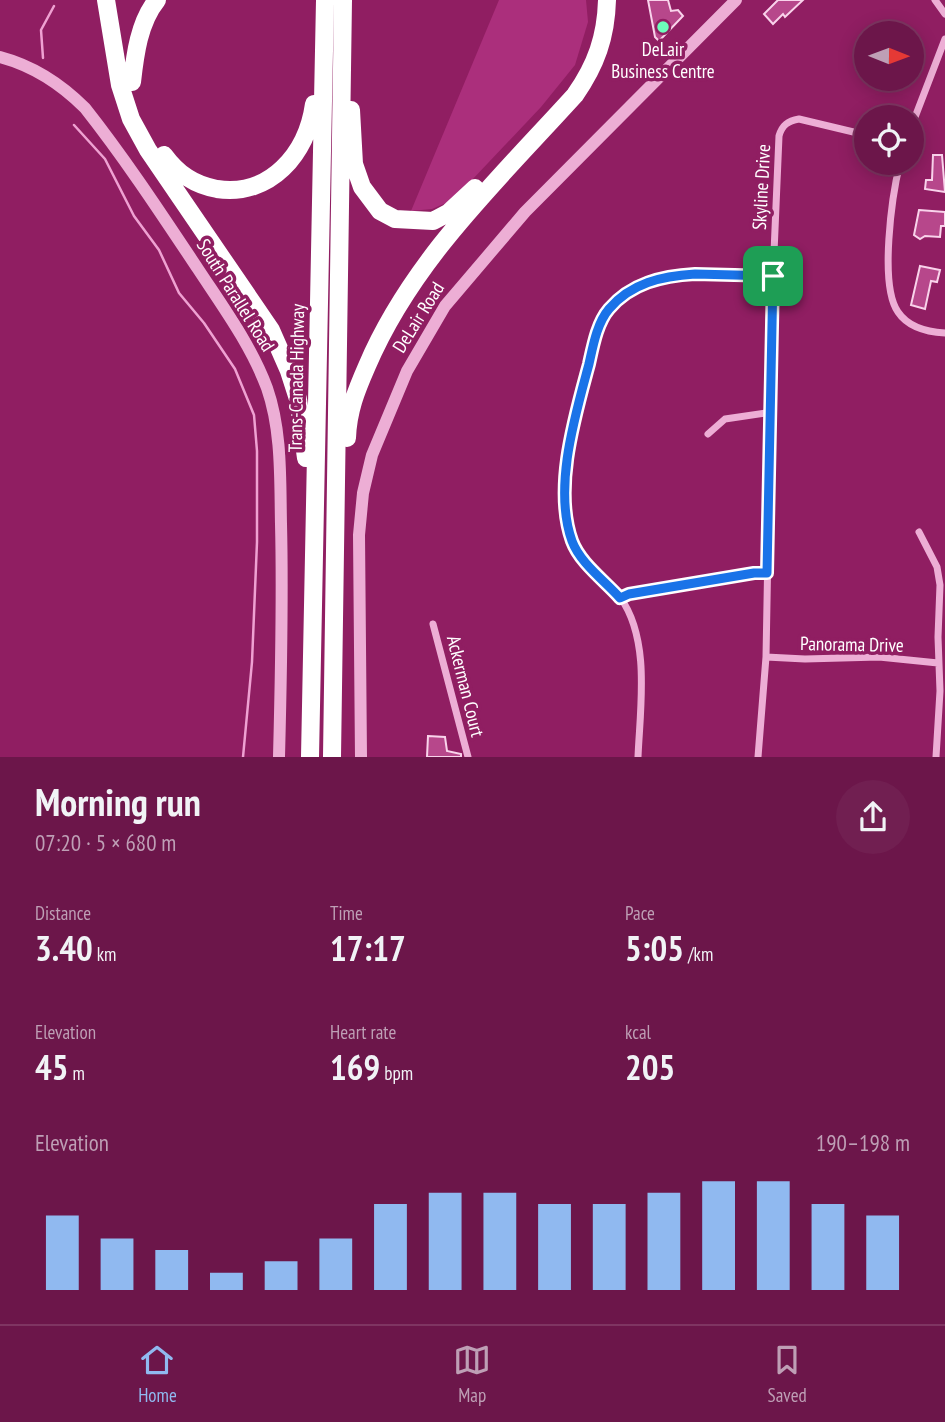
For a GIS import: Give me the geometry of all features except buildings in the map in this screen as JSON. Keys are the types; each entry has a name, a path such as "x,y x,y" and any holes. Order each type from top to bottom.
{"highway":[{"path":"99,0 110,25"},
{"path":"106,0 120,85 132,121 148,150 271,330 289,371 298,399 304,441 312,580"},
{"path":"117,0 132,82 142,116 157,145 176,171 203,186 231,191 256,187 279,173 297,153 308,132 314,108 324,0"},
{"path":"132,82 141,32 149,9 157,0"},
{"name":"Trans-Canada Highway","path":"310,757 324,0"},
{"name":"Trans-Canada Highway","path":"332,757 343,0"},
{"path":"341,57 350,95 354,164 362,187 380,211 387,215 407,220 433,221 448,214 462,202 571,82 593,37 596,11 594,0"},
{"path":"333,595 346,491 348,416 377,342 395,307 446,236 584,82 596,62 607,24 607,0"}],"street":[{"name":"DeLair Road","path":"361,757 359,535 363,493 372,455 407,370 445,306 525,212 736,0"},
{"path":"935,0 945,14"},
{"path":"920,105 945,39"},
{"name":"South Parallel Road","path":"0,57 43,74 67,90 86,108 227,313 253,356 267,389 277,428 280,476 282,596 279,757"},
{"name":"Skyline Drive","path":"758,757 765,657 773,276 779,136 789,120 799,118 854,132"},
{"path":"898,175 889,249 891,297 897,311 907,323 920,329 945,333"},
{"path":"638,757 642,669 636,637 620,598 582,558 573,544 566,507 575,413 596,338 607,311 624,294 643,283 671,276 695,274 773,276"},
{"path":"708,434 725,419 772,412"},
{"path":"919,532 937,567 940,585 940,691 936,757"},
{"path":"620,598 629,594 767,573"},
{"name":"Ackerman Court","path":"433,624 468,757"},
{"name":"Panorama Drive","path":"765,657 879,657 938,663"}],"shaded area":[{"path":"499,0 586,0 588,22 575,65 541,107 453,200 432,209 411,211"}],"waterway":[{"path":"43,58 41,30 54,6"},
{"path":"74,125 105,159 134,216 159,250 179,293 204,323 235,369 254,415 257,451 257,542 252,662 243,757"}],"place":[{"name":"DeLair Business Centre","path":"663,27"}],"route":[{"path":"671,276 773,276 767,573 629,594 620,598 582,558 573,544 566,507 570,439 575,413 596,338 607,311 624,294 643,283 671,276"}]}
